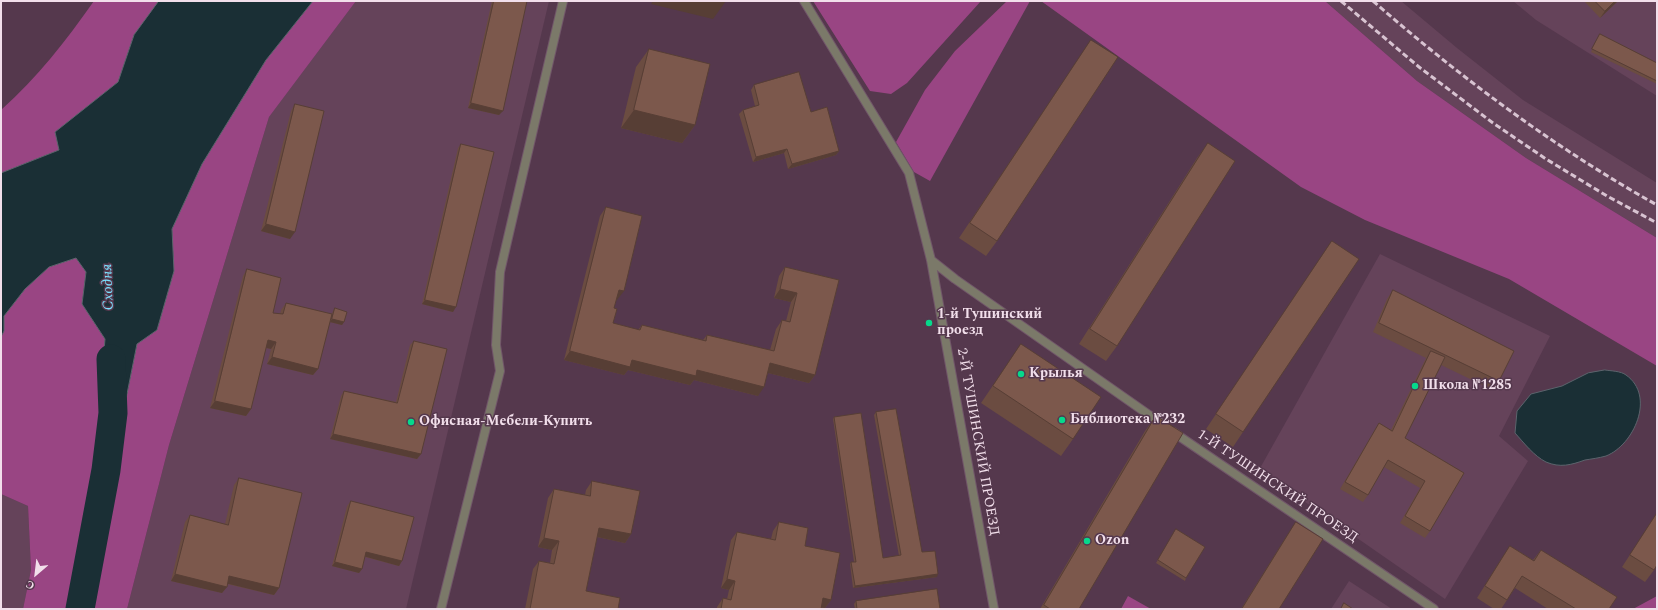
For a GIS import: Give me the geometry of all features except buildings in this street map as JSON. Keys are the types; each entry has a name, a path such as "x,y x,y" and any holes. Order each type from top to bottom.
{"street":[{"path":"441,609 500,371 496,346 500,272 563,1"},
{"name":"2-Й ТУШИНСКИЙ ПРОЕЗД","path":"804,1 910,173 931,260 994,609"},
{"name":"1-Й ТУШИНСКИЙ ПРОЕЗД","path":"931,260 955,279 1253,488 1434,609"}],"shaded area":[{"path":"94,1 159,1 134,35 118,82 56,132 59,150 1,173 1,110 39,72"},
{"path":"313,1 356,1 269,117 169,445 127,609 23,609 31,570 28,506 1,494 1,337 4,331 4,316 25,289 49,267 76,258 86,272 82,304 105,339 126,399 137,344 157,330 174,271 172,229 202,164 266,60"},
{"path":"356,1 549,1 406,609 127,609 169,445 269,117"},
{"path":"813,1 981,1 907,83 891,94 870,91"},
{"path":"1007,1 1030,1 930,181 914,172 896,142 925,90 955,51"},
{"path":"1041,1 1325,1 1417,81 1526,158 1657,238 1657,366 1509,279 1365,220 1301,187"},
{"path":"1325,1 1401,1 1457,48 1523,100 1657,183 1657,238 1526,158 1417,81"},
{"path":"1513,1 1657,1 1657,96 1536,20"},
{"name":"Школа №1285","path":"1380,254 1550,336 1499,436 1528,461 1445,599 1259,470"},
{"path":"1,494 28,506 31,570 23,609 1,609"},
{"path":"1349,581 1392,609 1331,609"},
{"path":"1128,596 1151,609 1121,609"},
{"path":"1657,596 1657,609 1633,609"}],"water":[{"path":"159,1 313,1 266,60 202,164 172,229 174,271 157,330 137,344 126,399 100,399 105,339 82,304 86,272 76,258 49,267 25,289 4,316 4,331 1,337 1,173 59,150 55,132 118,82 134,35"},
{"path":"1605,370 1619,372 1626,375 1635,384 1639,395 1640,407 1638,419 1633,431 1625,442 1616,450 1603,457 1570,464 1556,465 1546,462 1537,456 1515,433 1517,411 1531,394 1562,386 1588,373"}],"waterway":[{"name":"Сходня","path":"80,609 106,470 113,413 111,359"}],"railway":[{"path":"1341,1 1419,67 1493,123 1546,159 1607,196 1657,223"},
{"path":"1373,1 1440,57 1546,136 1582,160 1657,205"}],"place":[{"name":"1-й Тушинский проезд","path":"929,323"},
{"name":"Крылья","path":"1021,374"},
{"name":"Школа №1285","path":"1415,386"},
{"name":"Библиотека №232","path":"1062,420"},
{"name":"Офисная-Мебели-Купить","path":"411,422"},
{"name":"Ozon","path":"1087,541"}]}
